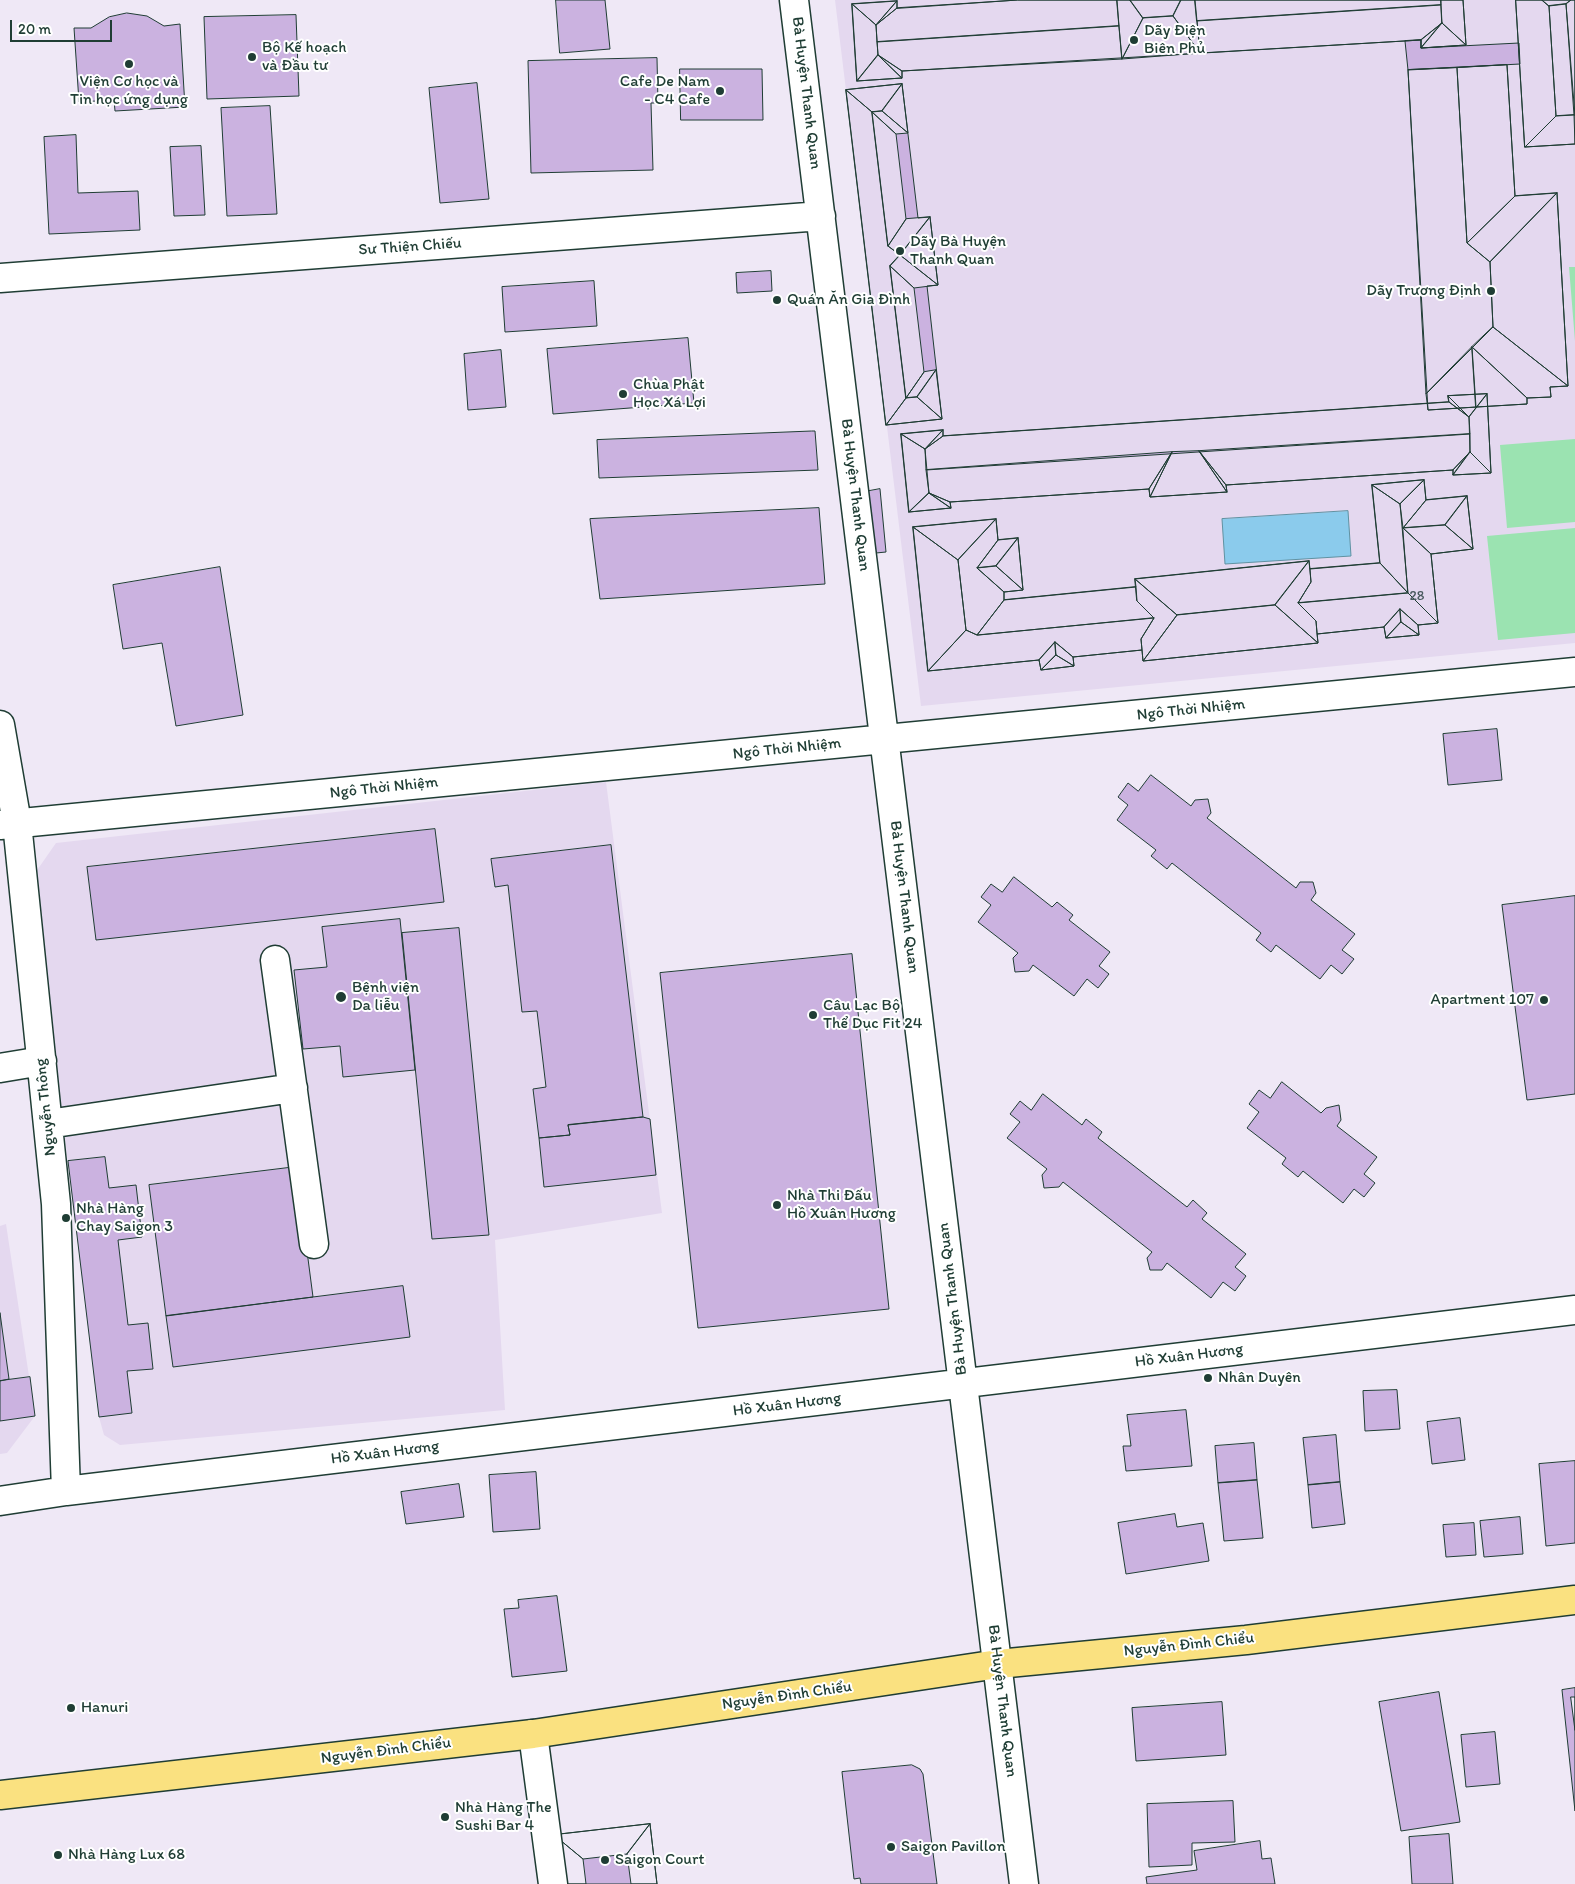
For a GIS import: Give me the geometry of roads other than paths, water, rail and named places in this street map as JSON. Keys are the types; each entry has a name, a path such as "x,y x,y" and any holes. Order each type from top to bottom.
{"main road":[{"name":"Nguyễn Đình Chiểu","path":"0,1796 533,1734 998,1664 1246,1640 1575,1600"}],"street":[{"name":"Bà Huyện Thanh Quan","path":"794,0 1024,1884"},
{"name":"Sư Thiện Chiếu","path":"0,278 821,216"},
{"name":"Ngô Thời Nhiệm","path":"9,824 1575,672"},
{"name":"Nguyễn Thông","path":"0,725 9,824 42,1061 56,1204 66,1492"},
{"path":"275,960 314,1244"},
{"path":"0,1068 42,1061"},
{"path":"48,1124 293,1088"},
{"name":"Hồ Xuân Hương","path":"0,1501 1575,1310"},
{"path":"533,1734 553,1884"}],"water":[{"path":"1348,511 1351,556 1225,564 1222,519"}],"place":[{"name":"Dãy Điện Biên Phủ","path":"1134,40"},
{"name":"Bộ Kế hoạch và Đầu tư","path":"252,57"},
{"name":"Viện Cơ học và Tin học ứng dụng","path":"129,64"},
{"name":"Cafe De Nam - C4 Cafe","path":"720,91"},
{"name":"Dãy Bà Huyện Thanh Quan","path":"900,251"},
{"name":"Dãy Trương Định","path":"1491,291"},
{"name":"Quán Ăn Gia Đình","path":"777,300"},
{"name":"Chùa Phật Học Xá Lợi","path":"623,394"},
{"name":"Bệnh viện Da liễu","path":"341,997"},
{"name":"Apartment 107","path":"1544,1000"},
{"name":"Câu Lạc Bộ Thể Dục Fit 24","path":"813,1015"},
{"name":"Nhà Thi Đấu Hồ Xuân Hương","path":"777,1205"},
{"name":"Nhà Hàng Chay Saigon 3","path":"66,1218"},
{"name":"Nhân Duyên","path":"1208,1378"},
{"name":"Hanuri","path":"71,1708"},
{"name":"Nhà Hàng The Sushi Bar 4","path":"445,1817"},
{"name":"Saigon Pavillon","path":"891,1847"},
{"name":"Nhà Hàng Lux 68","path":"58,1855"},
{"name":"Saigon Court","path":"605,1860"}]}
